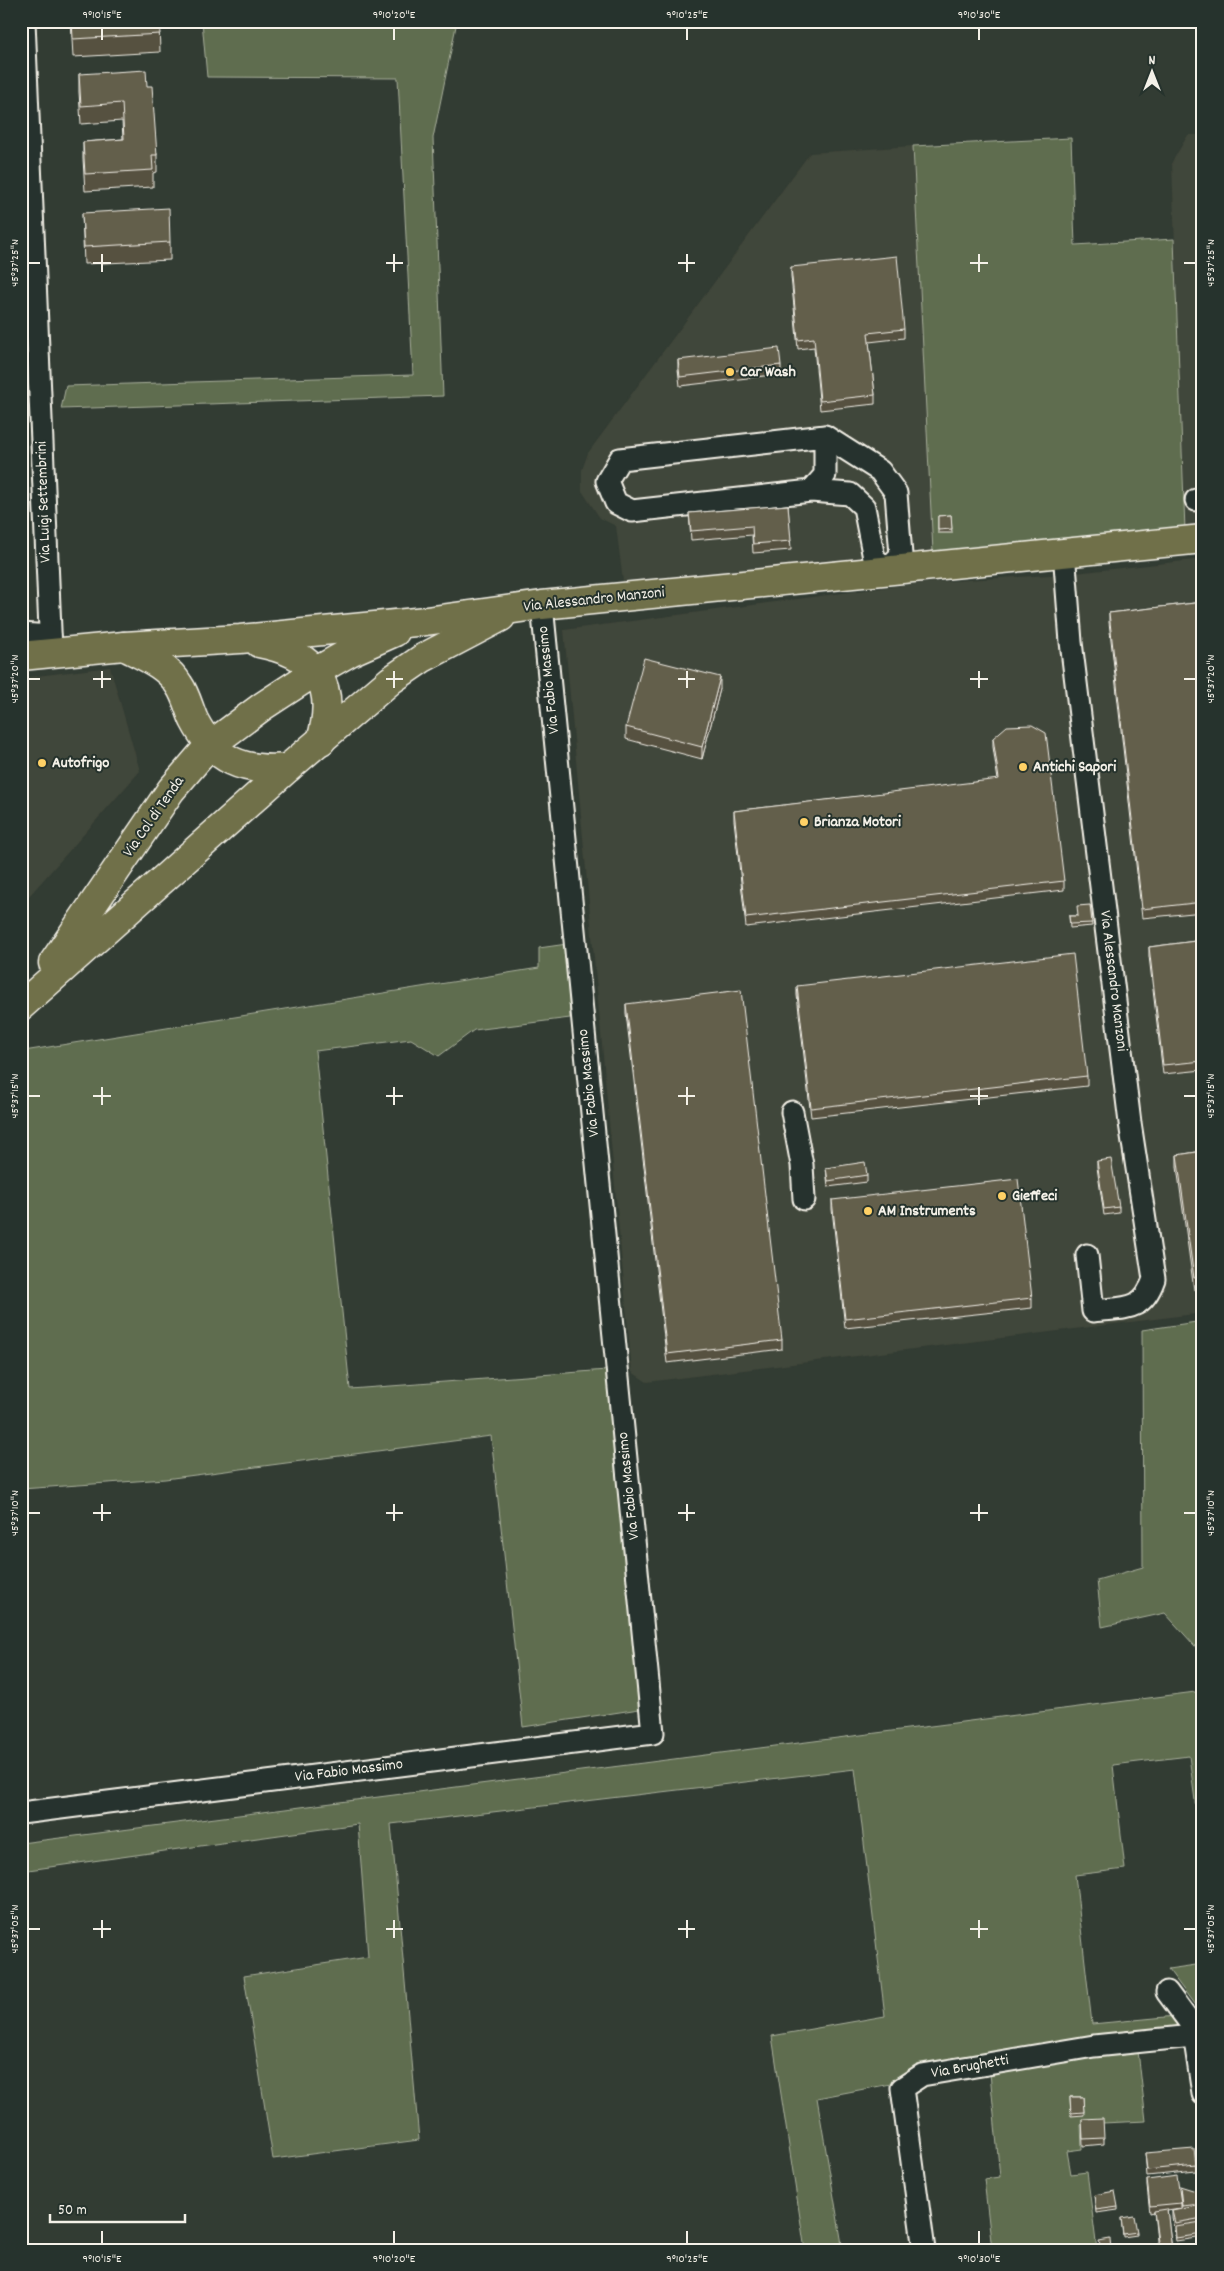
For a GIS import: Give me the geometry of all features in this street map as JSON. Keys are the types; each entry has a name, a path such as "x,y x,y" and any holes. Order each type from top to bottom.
{"main road":[{"name":"Via Alessandro Manzoni","path":"21,656 51,644 124,646 240,639 426,621 531,606 887,569 1203,539"},
{"name":"Via Col di Tenda","path":"25,1002 288,768 391,680 423,658 531,606"},
{"name":"Via Col di Tenda","path":"25,1002 170,790 209,746 263,706 315,672 373,641 426,621"},
{"path":"240,639 281,647 300,656 315,672 327,698 328,719 321,741"},
{"path":"124,646 165,669 179,684 194,720 209,746 224,758 247,768 266,770 288,768"}],"street":[{"name":"Via Luigi Settembrini","path":"24,21 28,271 51,644"},
{"path":"811,491 825,475 825,436"},
{"path":"825,436 880,471 896,493 901,555 887,569 874,558 864,507 850,494 811,491 632,511 616,503 607,481 620,459 825,436"},
{"name":"Via Alessandro Manzoni","path":"1064,552 1071,642 1130,1123 1154,1279 1148,1296 1133,1307 1093,1311 1088,1255"},
{"name":"Via Fabio Massimo","path":"21,1813 653,1732 531,606"},
{"path":"21,634 51,644"},
{"path":"792,1112 802,1165 804,1199"},
{"path":"1167,1992 1199,2036 1203,2094"},
{"name":"Via Brughetti","path":"924,2250 902,2088 922,2075 1094,2046 1199,2036"}],"shaded area":[{"path":"1188,135 1203,135 1203,528 1185,530 1172,162"},
{"path":"913,146 933,552 623,581 616,526 600,518 582,491 582,470 588,453 810,153"},
{"path":"1203,559 1203,1313 647,1382 632,1372 564,630 918,583 1066,574"},
{"path":"110,667 140,771 21,905 21,678"}],"green space":[{"path":"202,21 457,21 433,138 443,396 61,409 66,386 413,375 398,78 207,77"},
{"path":"1071,138 1075,245 1174,239 1185,530 933,552 913,146"},
{"path":"567,944 570,1018 474,1030 439,1056 411,1039 315,1051 350,1389 607,1370 639,1709 523,1727 491,1436 165,1479 21,1489 21,1053 539,968 539,948"},
{"path":"1203,1321 1203,1655 1165,1613 1102,1627 1097,1580 1143,1567 1142,1330"},
{"path":"1203,1691 1203,1860 1189,1756 1113,1765 1125,1869 1075,1875 1092,2024 1176,2016 1185,2028 817,2098 843,2250 805,2250 772,2036 885,2016 855,1769 391,1824 419,2140 273,2159 244,1976 368,1957 358,1824 21,1871 21,1843"},
{"path":"1203,1964 1203,2016 1168,1969"},
{"path":"1138,2051 1146,2121 1081,2124 1082,2149 1067,2151 1071,2174 1087,2172 1097,2250 992,2250 984,2179 1000,2177 990,2073 1094,2056"}],"building":[{"path":"72,21 159,21 160,34 73,39"},
{"path":"146,70 147,86 152,86 157,155 152,155 153,170 85,174 83,142 124,139 122,103 81,106 79,74"},
{"path":"169,208 170,242 84,247 82,213"},
{"path":"897,256 904,329 868,333 875,395 820,401 814,338 798,340 791,267"},
{"path":"779,348 781,365 680,377 678,360"},
{"path":"788,505 791,541 753,544 752,526 691,531 689,513"},
{"path":"951,515 952,529 938,530 938,516"},
{"path":"1203,602 1203,902 1142,909 1109,613"},
{"path":"644,658 720,677 702,747 626,727"},
{"path":"1032,725 1046,733 1064,881 746,918 734,811 999,779 993,738 1007,726"},
{"path":"1090,905 1092,923 1070,924 1069,916 1078,916 1077,906"},
{"path":"1203,940 1203,1061 1163,1065 1149,947"},
{"path":"1073,954 1087,1076 811,1108 797,986"},
{"path":"741,990 782,1340 667,1354 626,1004"},
{"path":"1203,1151 1203,1277 1194,1278 1177,1155"},
{"path":"1111,1159 1119,1207 1104,1209 1097,1161"},
{"path":"865,1162 867,1175 828,1181 826,1168"},
{"path":"1018,1179 1032,1298 845,1319 832,1200"},
{"path":"1070,2097 1083,2097 1084,2112 1071,2113"},
{"path":"1103,2118 1104,2138 1083,2139 1082,2119"},
{"path":"1194,2149 1196,2165 1147,2170 1145,2153"},
{"path":"1177,2176 1181,2203 1150,2206 1147,2180"},
{"path":"1180,2186 1199,2192 1201,2204 1182,2206"},
{"path":"1115,2191 1118,2207 1096,2210 1094,2195"},
{"path":"1201,2205 1203,2218 1175,2223 1172,2211"},
{"path":"1167,2209 1172,2250 1159,2250 1154,2211"},
{"path":"1134,2216 1137,2232 1123,2234 1121,2218"},
{"path":"1202,2222 1203,2234 1176,2238 1175,2226"},
{"path":"1110,2239 1111,2250 1101,2250 1099,2241"}],"place":[{"name":"Car Wash","path":"730,372"},
{"name":"Autofrigo","path":"42,763"},
{"name":"Antichi Sapori","path":"1023,767"},
{"name":"Brianza Motori","path":"804,822"},
{"name":"Gieffeci","path":"1002,1196"},
{"name":"AM Instruments","path":"868,1211"}]}
